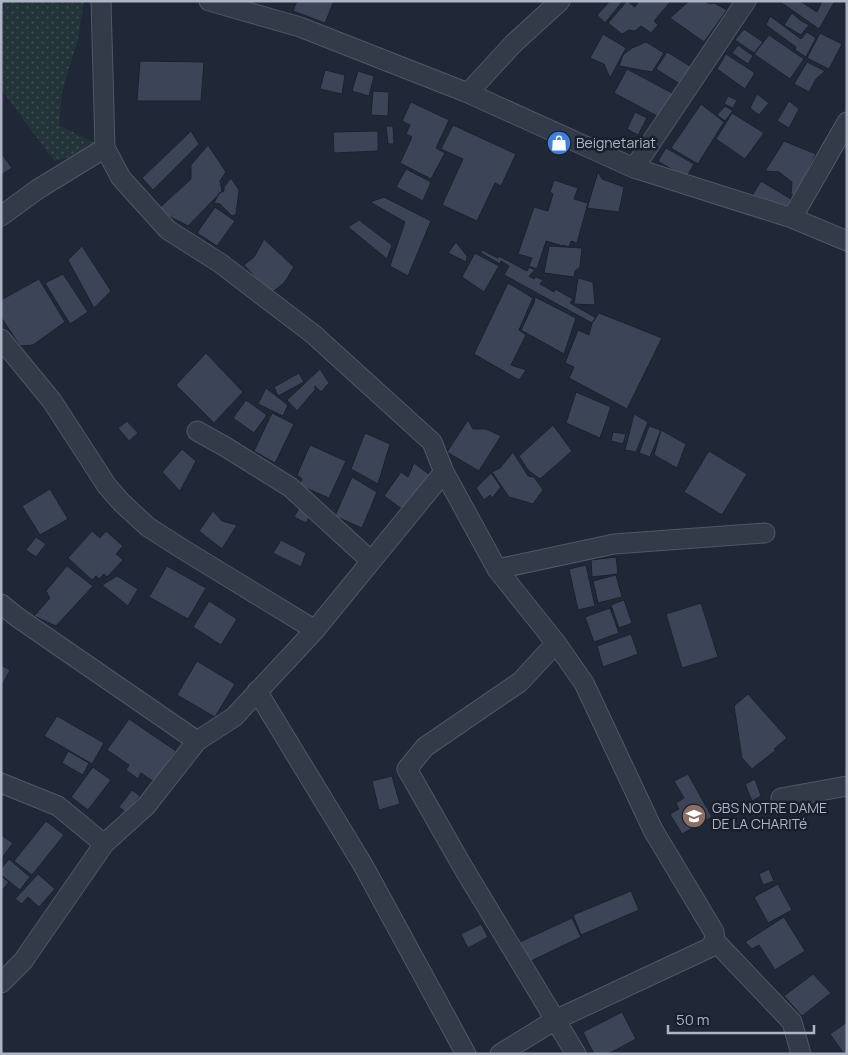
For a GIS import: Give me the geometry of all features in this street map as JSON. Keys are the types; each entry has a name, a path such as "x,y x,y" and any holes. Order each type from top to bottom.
{"street":[{"path":"101,1 105,148 121,178 168,230 220,263 313,334 432,442 444,472 497,568 556,643 584,683 653,830 714,932 715,940 792,1022 801,1054"},
{"path":"209,1 300,27 468,93 634,168 792,218 847,241"},
{"path":"468,93 513,44 560,1"},
{"path":"634,168 746,1"},
{"path":"792,218 847,122"},
{"path":"1,216 38,189 105,148"},
{"path":"1,339 52,400 107,486 122,503 148,527 315,630"},
{"path":"197,431 290,487 371,561"},
{"path":"1,983 23,961 104,844 146,806 197,741 234,717 257,690 315,630 444,472"},
{"path":"497,568 614,544 765,533"},
{"path":"1,604 197,741"},
{"path":"556,643 520,682 425,747 407,769 464,869 576,1054"},
{"path":"257,690 363,865 466,1054"},
{"path":"1,783 58,806 104,844"},
{"path":"781,798 847,786"},
{"path":"500,1054 555,1020 709,948 715,940"}],"shaded area":[{"path":"1,1 84,1 78,39 62,92 59,125 105,148 54,161 1,89"}],"building":[{"path":"297,1 334,1 325,23 293,11"},
{"path":"610,1 623,1 605,23 597,15"},
{"path":"627,1 635,7 639,1 671,1 654,21 658,25 651,33 641,26 635,31 629,30 622,34 608,23"},
{"path":"689,1 714,3 727,10 704,42 670,18"},
{"path":"779,1 800,1 817,12 822,1 835,1 819,29"},
{"path":"792,13 809,25 801,35 784,25"},
{"path":"770,16 801,39 807,32 816,38 806,57 795,50 796,47 766,25"},
{"path":"744,29 763,42 754,53 735,40"},
{"path":"820,33 842,44 829,69 807,58"},
{"path":"603,34 626,48 610,78 604,64 590,58"},
{"path":"769,35 804,59 790,79 754,54"},
{"path":"646,42 664,53 652,72 619,66 623,55 632,48"},
{"path":"738,45 753,56 748,64 732,53"},
{"path":"667,52 695,69 683,86 656,69"},
{"path":"726,54 755,73 745,89 717,69"},
{"path":"140,61 204,62 201,101 137,101"},
{"path":"807,62 825,71 816,79 809,92 794,84"},
{"path":"627,69 674,94 661,118 614,93"},
{"path":"325,70 345,75 342,94 320,89"},
{"path":"358,71 374,76 369,96 352,91"},
{"path":"373,91 389,92 388,116 371,115"},
{"path":"757,94 769,103 759,115 750,108"},
{"path":"728,96 737,100 733,108 724,104"},
{"path":"789,101 799,109 789,128 777,121"},
{"path":"411,102 449,120 436,148 445,153 431,179 400,163 412,137 406,134 410,125 402,121"},
{"path":"701,104 724,122 698,164 671,148"},
{"path":"725,106 733,111 725,121 717,115"},
{"path":"635,112 647,118 638,135 627,129"},
{"path":"732,113 764,133 745,159 716,139"},
{"path":"453,125 516,154 501,186 495,183 477,221 442,205 463,159 441,149"},
{"path":"386,126 393,126 394,144 388,144"},
{"path":"191,131 199,144 153,190 142,178"},
{"path":"378,131 378,151 334,153 333,132"},
{"path":"784,141 816,154 795,197 791,194 792,182 779,172 765,171"},
{"path":"208,145 226,172 220,181 222,191 188,226 157,210 191,179 191,165"},
{"path":"666,148 694,164 686,178 658,161"},
{"path":"1,153 12,168 1,175"},
{"path":"406,169 431,182 423,201 396,187"},
{"path":"598,172 602,179 624,187 619,212 587,208"},
{"path":"231,178 239,190 236,214 232,216 220,204 214,203 219,193 224,191 224,187"},
{"path":"554,180 578,188 574,199 588,203 577,243 571,241 569,247 546,241 537,269 529,266 532,258 518,254 534,207 548,211 553,194 550,192"},
{"path":"761,181 791,199 786,211 752,196"},
{"path":"384,197 431,221 408,276 390,266 405,222 370,202"},
{"path":"215,207 235,221 217,246 197,233"},
{"path":"359,220 392,245 387,259 348,227"},
{"path":"264,239 294,267 284,283 270,294 244,265 254,257"},
{"path":"456,242 467,256 466,262 448,253"},
{"path":"82,246 111,291 94,308 68,260"},
{"path":"549,246 582,248 580,267 575,271 574,277 544,273"},
{"path":"482,250 498,258 499,256 527,271 529,267 535,270 529,276 534,279 536,277 543,280 540,284 554,292 555,289 573,299 570,303 596,318 592,323 504,275 509,266 501,261 500,264 481,253"},
{"path":"475,253 499,266 484,292 462,277"},
{"path":"63,274 88,312 70,324 45,283"},
{"path":"578,278 593,282 595,305 574,304"},
{"path":"39,279 65,322 33,345 20,346 1,317 1,300"},
{"path":"508,283 533,298 519,330 526,335 511,365 526,370 519,380 474,354"},
{"path":"535,297 576,318 564,354 521,330"},
{"path":"599,313 662,338 627,409 569,378 574,367 565,363 578,330 589,335 592,323"},
{"path":"206,353 243,392 214,423 176,385"},
{"path":"320,369 329,383 321,392 315,386 315,390 297,411 287,400"},
{"path":"299,373 304,382 278,396 274,387"},
{"path":"266,388 288,405 283,416 258,404"},
{"path":"576,392 611,407 600,438 566,423"},
{"path":"246,400 267,415 254,433 233,418"},
{"path":"272,413 294,424 275,463 254,451"},
{"path":"634,414 648,422 636,452 625,450"},
{"path":"468,420 473,429 486,429 501,436 479,471 447,452"},
{"path":"127,421 138,433 129,441 118,428"},
{"path":"553,425 572,451 540,479 528,470 519,456"},
{"path":"649,426 661,430 650,457 639,453"},
{"path":"661,430 686,444 677,468 654,455"},
{"path":"613,432 626,434 623,444 611,441"},
{"path":"365,433 390,444 378,484 351,469"},
{"path":"310,445 346,461 329,498 299,485 302,479 297,475"},
{"path":"182,449 196,461 180,491 162,472"},
{"path":"709,451 747,474 722,515 684,492"},
{"path":"513,452 528,476 534,477 543,490 533,504 509,497 492,472 500,468"},
{"path":"414,463 434,478 409,514 384,496 401,472 408,477"},
{"path":"491,473 501,487 492,498 490,495 484,500 476,488"},
{"path":"352,477 377,492 362,528 335,516"},
{"path":"50,489 68,519 40,535 22,506"},
{"path":"301,505 312,512 306,523 294,517"},
{"path":"213,511 222,521 237,525 222,549 199,531"},
{"path":"92,531 100,538 106,531 123,546 116,554 123,560 107,577 104,574 99,579 96,576 92,580 68,558"},
{"path":"36,537 46,544 36,557 26,550"},
{"path":"281,540 306,553 301,567 273,553"},
{"path":"616,557 618,574 592,577 591,560"},
{"path":"586,565 595,606 578,610 569,569"},
{"path":"67,566 93,586 56,626 34,616 50,598 46,591"},
{"path":"167,566 206,588 188,619 149,597"},
{"path":"616,575 622,597 598,603 593,581"},
{"path":"117,576 138,589 128,606 102,585"},
{"path":"624,600 632,623 619,628 611,605"},
{"path":"209,601 237,619 221,645 193,627"},
{"path":"701,603 718,657 682,668 666,614"},
{"path":"610,608 619,633 594,642 585,617"},
{"path":"631,634 638,654 603,667 597,646"},
{"path":"197,661 235,684 215,717 177,695"},
{"path":"1,665 10,670 1,687"},
{"path":"748,694 787,738 774,749 776,750 752,769 742,758 734,706"},
{"path":"57,716 104,743 92,764 44,736"},
{"path":"129,719 176,751 154,782 141,773 138,779 126,770 129,765 107,750"},
{"path":"68,751 89,763 83,775 62,763"},
{"path":"93,767 111,780 88,810 71,797"},
{"path":"688,774 712,817 682,834 670,814 679,809 676,803 684,798 674,781"},
{"path":"392,776 400,804 379,810 372,781"},
{"path":"755,779 761,796 752,801 745,784"},
{"path":"132,790 140,796 127,813 119,807"},
{"path":"46,821 64,835 32,875 14,861"},
{"path":"1,835 13,843 1,859"},
{"path":"9,859 30,877 20,890 1,875 1,869"},
{"path":"769,869 774,881 763,885 759,874"},
{"path":"38,874 55,889 39,907 28,897 22,904 15,899"},
{"path":"1,876 9,882 1,892"},
{"path":"778,884 792,910 768,923 754,897"},
{"path":"631,891 639,910 581,935 573,915"},
{"path":"784,917 805,951 775,970 759,945 752,949 745,942"},
{"path":"572,918 581,937 529,962 520,942"},
{"path":"481,924 488,937 468,948 461,934"},
{"path":"813,974 831,993 802,1016 784,996"},
{"path":"622,1012 636,1039 608,1054 594,1054 583,1032"},
{"path":"847,1022 847,1052 844,1054 830,1034"}],"place":[{"name":"Beignetariat","path":"559,143"},
{"name":"GBS NOTRE DAME DE LA CHARITé","path":"694,816"}]}
